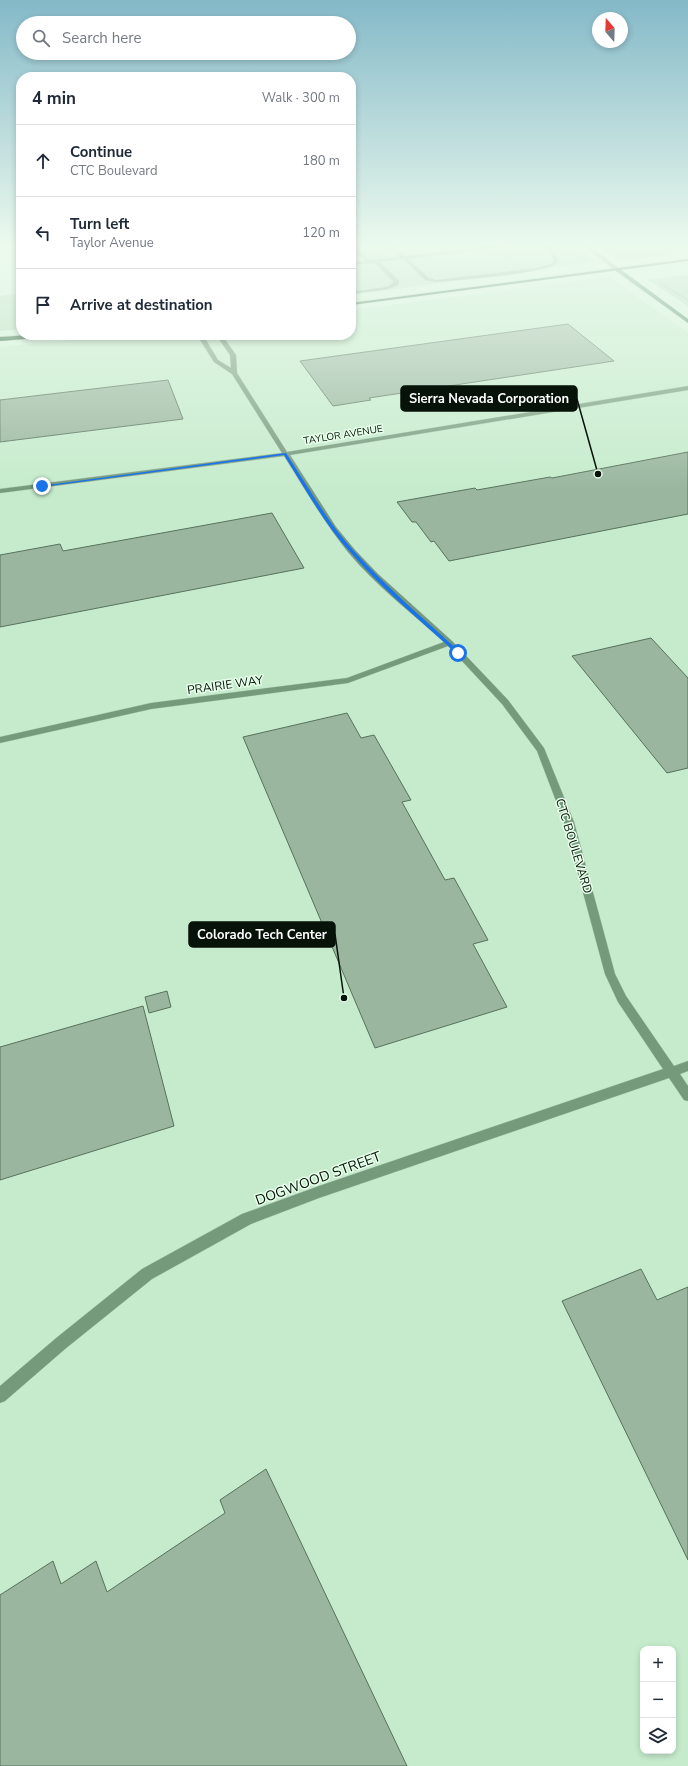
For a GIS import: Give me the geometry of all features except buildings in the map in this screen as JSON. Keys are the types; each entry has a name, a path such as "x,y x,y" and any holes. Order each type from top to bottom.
{"main road":[{"path":"0,339 16,338"}],"street":[{"name":"CTC BOULEVARD","path":"203,340 216,361 234,373 333,528 352,552 386,586 449,643 505,702 541,750 569,822 610,974 622,999 688,1096"},
{"name":"CTC BOULEVARD","path":"222,340 233,355 234,373"},
{"name":"TAYLOR AVENUE","path":"0,491 285,454 688,388"},
{"name":"PRAIRIE WAY","path":"0,740 151,706 348,680 449,643"},
{"name":"DOGWOOD STREET","path":"0,1396 60,1344 147,1274 247,1219 319,1192 688,1066"}],"shaded area":[{"path":"0,326 16,326 16,329 0,331"},
{"path":"356,326 679,326 688,333 688,1766 0,1766 0,347 72,340 356,340"}],"place":[{"name":"Sierra Nevada Corporation","path":"598,474"},
{"name":"Colorado Tech Center","path":"344,998"}],"route":[{"path":"42,486 285,454 333,528 352,552 375,576 449,643 458,653"}]}
